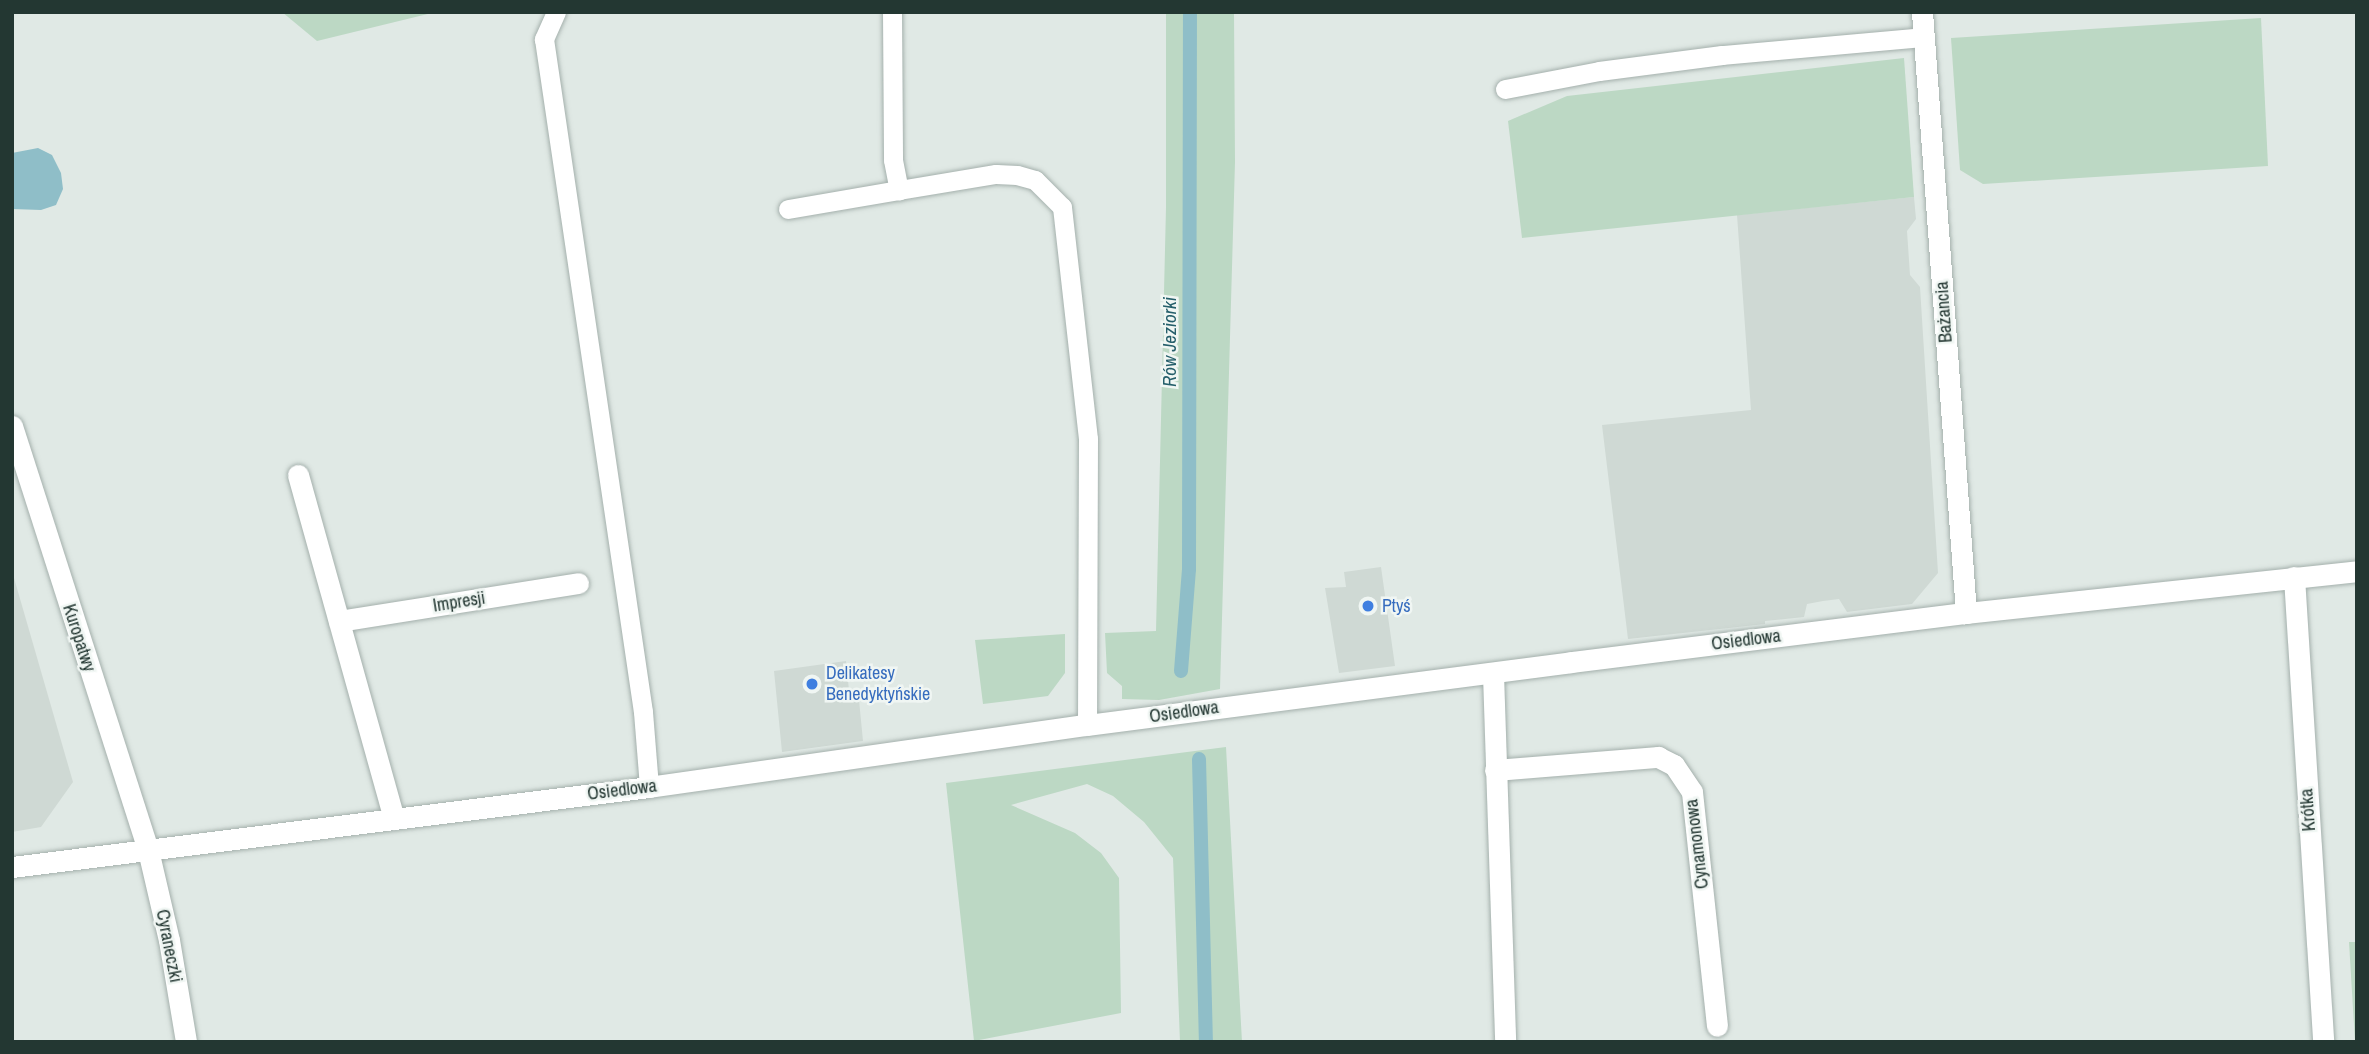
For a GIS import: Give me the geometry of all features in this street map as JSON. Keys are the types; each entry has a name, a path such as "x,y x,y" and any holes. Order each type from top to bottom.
{"street":[{"name":"Bażancia","path":"1922,12 1966,613"},
{"name":"Kuropatwy","path":"12,426 148,850"},
{"path":"298,475 394,819"},
{"name":"Osiedlowa","path":"12,867 649,787 1087,724 1966,613 2357,571"},
{"name":"Krótka","path":"2294,577 2323,1042"},
{"name":"Impresji","path":"339,621 578,583"},
{"path":"1493,674 1505,1042"},
{"name":"Cynamonowa","path":"1495,770 1658,757 1674,765 1692,792 1717,1026"},
{"name":"Cyraneczki","path":"148,850 169,940 186,1042"}],"lane":[{"path":"556,12 544,39 643,712 649,787"},
{"path":"892,12 893,160 899,190"},
{"path":"1505,89 1599,71 1722,55 1924,37"},
{"path":"788,209 996,174 1017,175 1035,180 1062,207 1088,439 1087,724"}],"shaded area":[{"path":"1914,197 1916,219 1907,231 1910,275 1920,287 1938,573 1912,604 1847,612 1839,599 1807,604 1804,617 1765,621 1765,624 1628,639 1602,425 1751,410 1737,215"},
{"path":"1381,567 1395,666 1339,673 1325,588 1346,587 1344,572"},
{"path":"12,571 73,782 41,827 12,832"},
{"path":"846,661 850,700 859,700 863,741 782,752 774,671"}],"green space":[{"path":"282,12 436,12 317,41"},
{"path":"1166,12 1234,12 1235,162 1220,689 1159,700 1122,699 1122,686 1107,673 1105,633 1156,631 1166,207"},
{"path":"2261,18 2268,166 1983,184 1960,170 1951,38"},
{"path":"1904,58 1914,197 1522,238 1508,121 1567,96"},
{"path":"1065,634 1065,673 1048,696 983,704 975,640"},
{"path":"1226,747 1242,1042 1180,1042 1173,858 1144,822 1113,796 1087,784 1011,805 1075,833 1101,853 1119,878 1121,1013 974,1041 946,783"},
{"path":"2349,942 2357,942 2357,1042 2355,1042"}],"water":[{"path":"38,148 52,155 61,173 63,189 56,205 41,210 12,209 12,153"}],"waterway":[{"name":"Rów Jeziorki","path":"1181,671 1189,569 1190,12"},
{"path":"1199,759 1206,1042"}],"place":[{"name":"Ptyś","path":"1368,606"},
{"name":"Delikatesy Benedyktyńskie","path":"812,684"}]}
